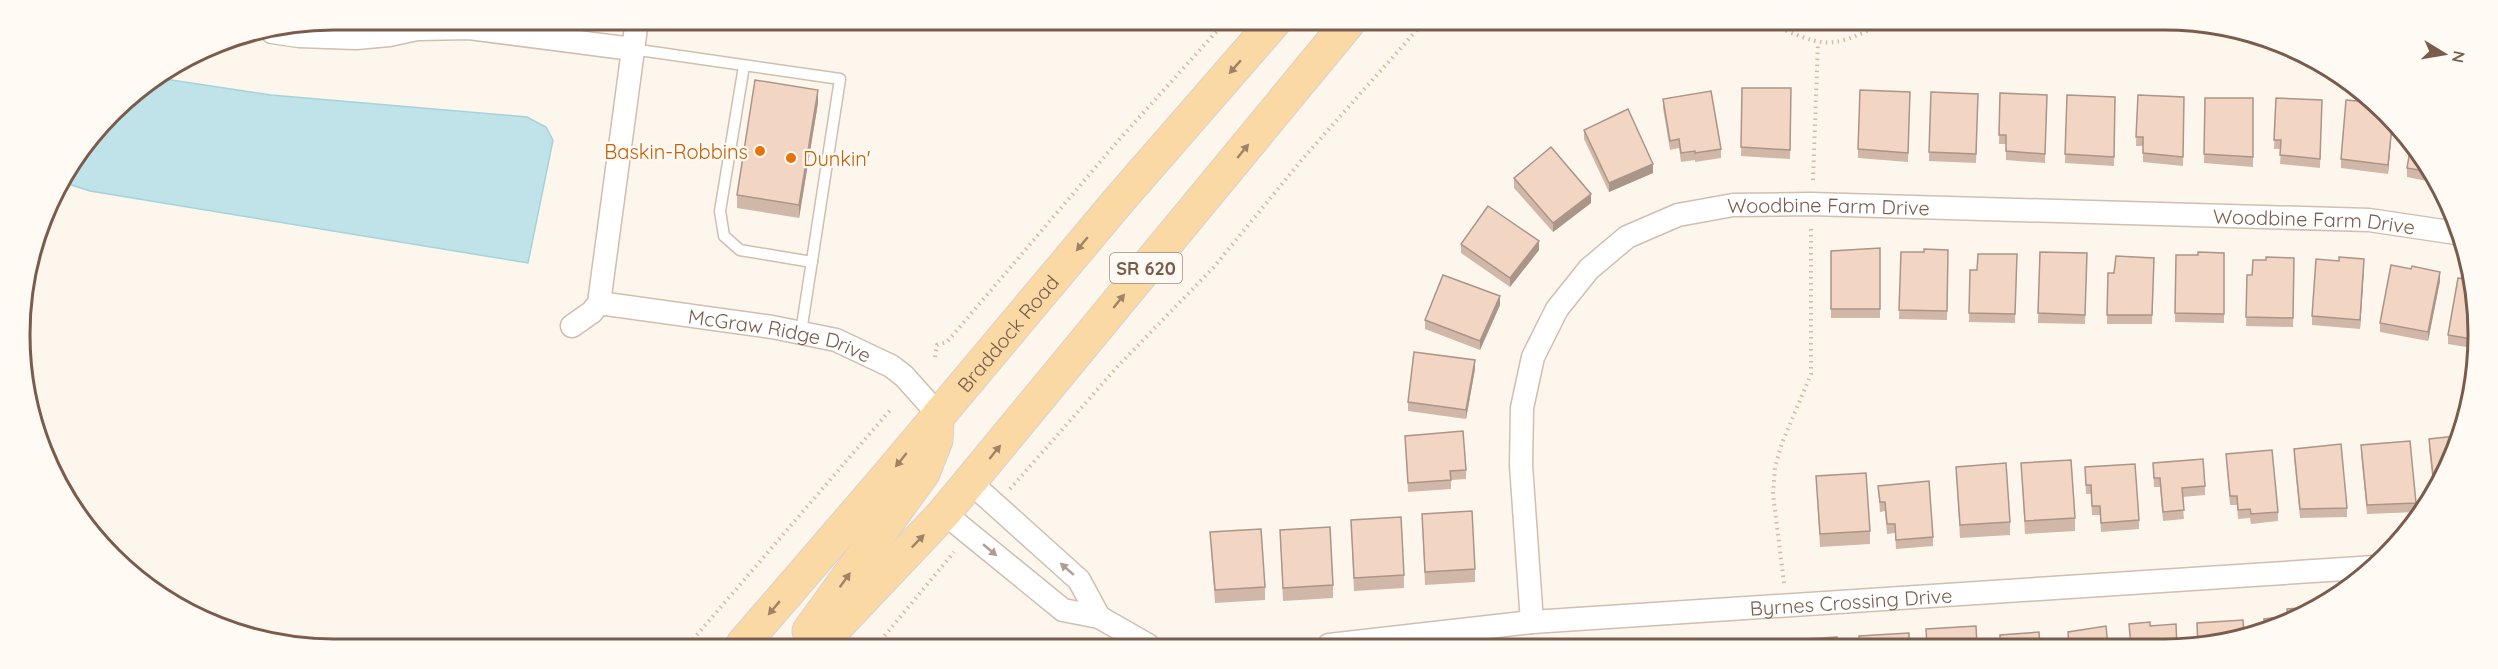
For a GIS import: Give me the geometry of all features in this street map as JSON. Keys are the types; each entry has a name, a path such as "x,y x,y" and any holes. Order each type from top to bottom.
{"main road":[{"name":"Braddock Road","path":"747,639 887,477 1119,199 1267,30"},
{"name":"SR 620","path":"824,639 945,513 1342,30"},
{"path":"803,639 923,473 936,440 938,414"}],"street":[{"path":"287,34 356,38 389,35 404,30"},
{"path":"500,30 530,32 632,49"},
{"path":"572,326 592,312 599,303 635,30"},
{"name":"Woodbine Farm Drive","path":"1532,622 1521,465 1522,408 1533,357 1557,309 1589,269 1627,237 1678,215 1733,205 1811,204 2357,219 2450,232"},
{"name":"McGraw Ridge Drive","path":"599,303 801,332 837,340 891,366 904,376 938,414"},
{"path":"970,482 1079,580 1099,617"},
{"path":"945,513 1063,610 1099,617 1138,639"},
{"name":"Byrnes Crossing Drive","path":"1382,639 1532,622 2358,568"}],"lane":[{"path":"632,49 840,79 801,332"},
{"path":"744,66 720,211 724,236 740,250 813,262"}],"path":[{"path":"935,357 937,345 947,342 1117,142 1218,30"},
{"path":"1007,491 1118,366 1213,268 1305,156 1417,30"},
{"path":"1784,30 1818,43 1833,44 1867,30"},
{"path":"1787,606 1773,494 1775,467 1782,443 1811,374 1811,204 1818,43"},
{"path":"693,639 891,409"},
{"path":"882,639 960,544"}],"water":[{"path":"168,79 271,95 527,117 546,127 553,140 528,263 90,191 70,184 81,165 119,119"}],"building":[{"path":"755,80 818,90 799,205 737,195"},
{"path":"1742,88 1791,88 1790,150 1741,147"},
{"path":"1860,90 1910,92 1908,153 1858,149"},
{"path":"1711,91 1721,149 1681,153 1679,139 1670,141 1663,99"},
{"path":"1931,92 1978,94 1976,154 1929,152"},
{"path":"2000,93 2047,95 2045,154 2006,151 2006,135 1999,135"},
{"path":"2067,95 2115,97 2114,157 2065,154"},
{"path":"2138,95 2184,97 2183,157 2143,153 2143,137 2136,137"},
{"path":"2205,98 2253,98 2253,157 2204,154"},
{"path":"2276,98 2322,100 2320,159 2280,155 2281,140 2274,140"},
{"path":"2346,100 2358,101 2391,133 2388,165 2341,159"},
{"path":"1628,109 1653,164 1609,183 1584,130"},
{"path":"1551,147 1591,194 1553,223 1514,178"},
{"path":"2409,155 2420,170 2407,168"},
{"path":"1488,206 1539,241 1510,278 1461,244"},
{"path":"1880,248 1880,309 1831,309 1831,251"},
{"path":"1924,249 1948,250 1947,311 1899,310 1901,252 1924,252"},
{"path":"2040,252 2087,253 2085,315 2038,313"},
{"path":"2198,252 2224,253 2224,314 2175,313 2176,255 2198,255"},
{"path":"1978,254 2017,254 2015,314 1969,313 1970,270 1977,270"},
{"path":"2116,256 2154,258 2152,315 2107,315 2108,273 2114,273"},
{"path":"2266,257 2294,258 2293,318 2246,317 2247,275 2252,275 2253,260 2266,260"},
{"path":"2339,257 2364,259 2360,320 2312,316 2316,259 2339,261"},
{"path":"2391,265 2411,269 2412,266 2440,272 2428,332 2380,323"},
{"path":"1443,275 1500,296 1480,341 1425,320"},
{"path":"2458,278 2463,279 2468,338 2448,335"},
{"path":"1414,352 1475,360 1466,410 1408,402"},
{"path":"1463,431 1466,470 1450,471 1451,480 1408,483 1405,436"},
{"path":"2450,437 2433,476 2429,439"},
{"path":"2410,441 2416,503 2367,505 2361,445"},
{"path":"2341,444 2347,508 2300,509 2294,449"},
{"path":"2272,450 2278,512 2251,514 2250,509 2238,510 2237,496 2230,496 2226,454"},
{"path":"2203,459 2205,486 2182,488 2184,510 2163,512 2160,478 2154,478 2153,463"},
{"path":"2071,460 2075,518 2025,521 2021,463"},
{"path":"2006,463 2010,522 1960,525 1956,467"},
{"path":"2135,464 2139,520 2101,523 2100,506 2092,506 2091,485 2086,485 2085,467"},
{"path":"1866,473 1870,531 1820,534 1816,476"},
{"path":"1929,481 1933,537 1896,540 1895,524 1887,524 1885,502 1880,502 1878,486"},
{"path":"1472,511 1475,569 1425,572 1422,514"},
{"path":"1401,517 1404,575 1354,578 1351,520"},
{"path":"1330,527 1333,585 1283,588 1280,530"},
{"path":"1261,529 1265,587 1215,590 1210,532"},
{"path":"2243,620 2244,629 2198,637 2197,623"},
{"path":"2150,622 2150,626 2176,624 2177,638 2130,639 2129,624"},
{"path":"1976,626 1977,639 1927,639 1926,629"},
{"path":"2106,626 2107,639 2068,639 2068,632"},
{"path":"2039,632 2039,639 2000,639 2000,635"},
{"path":"1909,633 1909,639 1859,639 1859,636"},
{"path":"1837,637 1837,639 1804,639"}],"place":[{"name":"Baskin-Robbins","path":"760,151"},
{"name":"Dunkin'","path":"791,158"}]}
